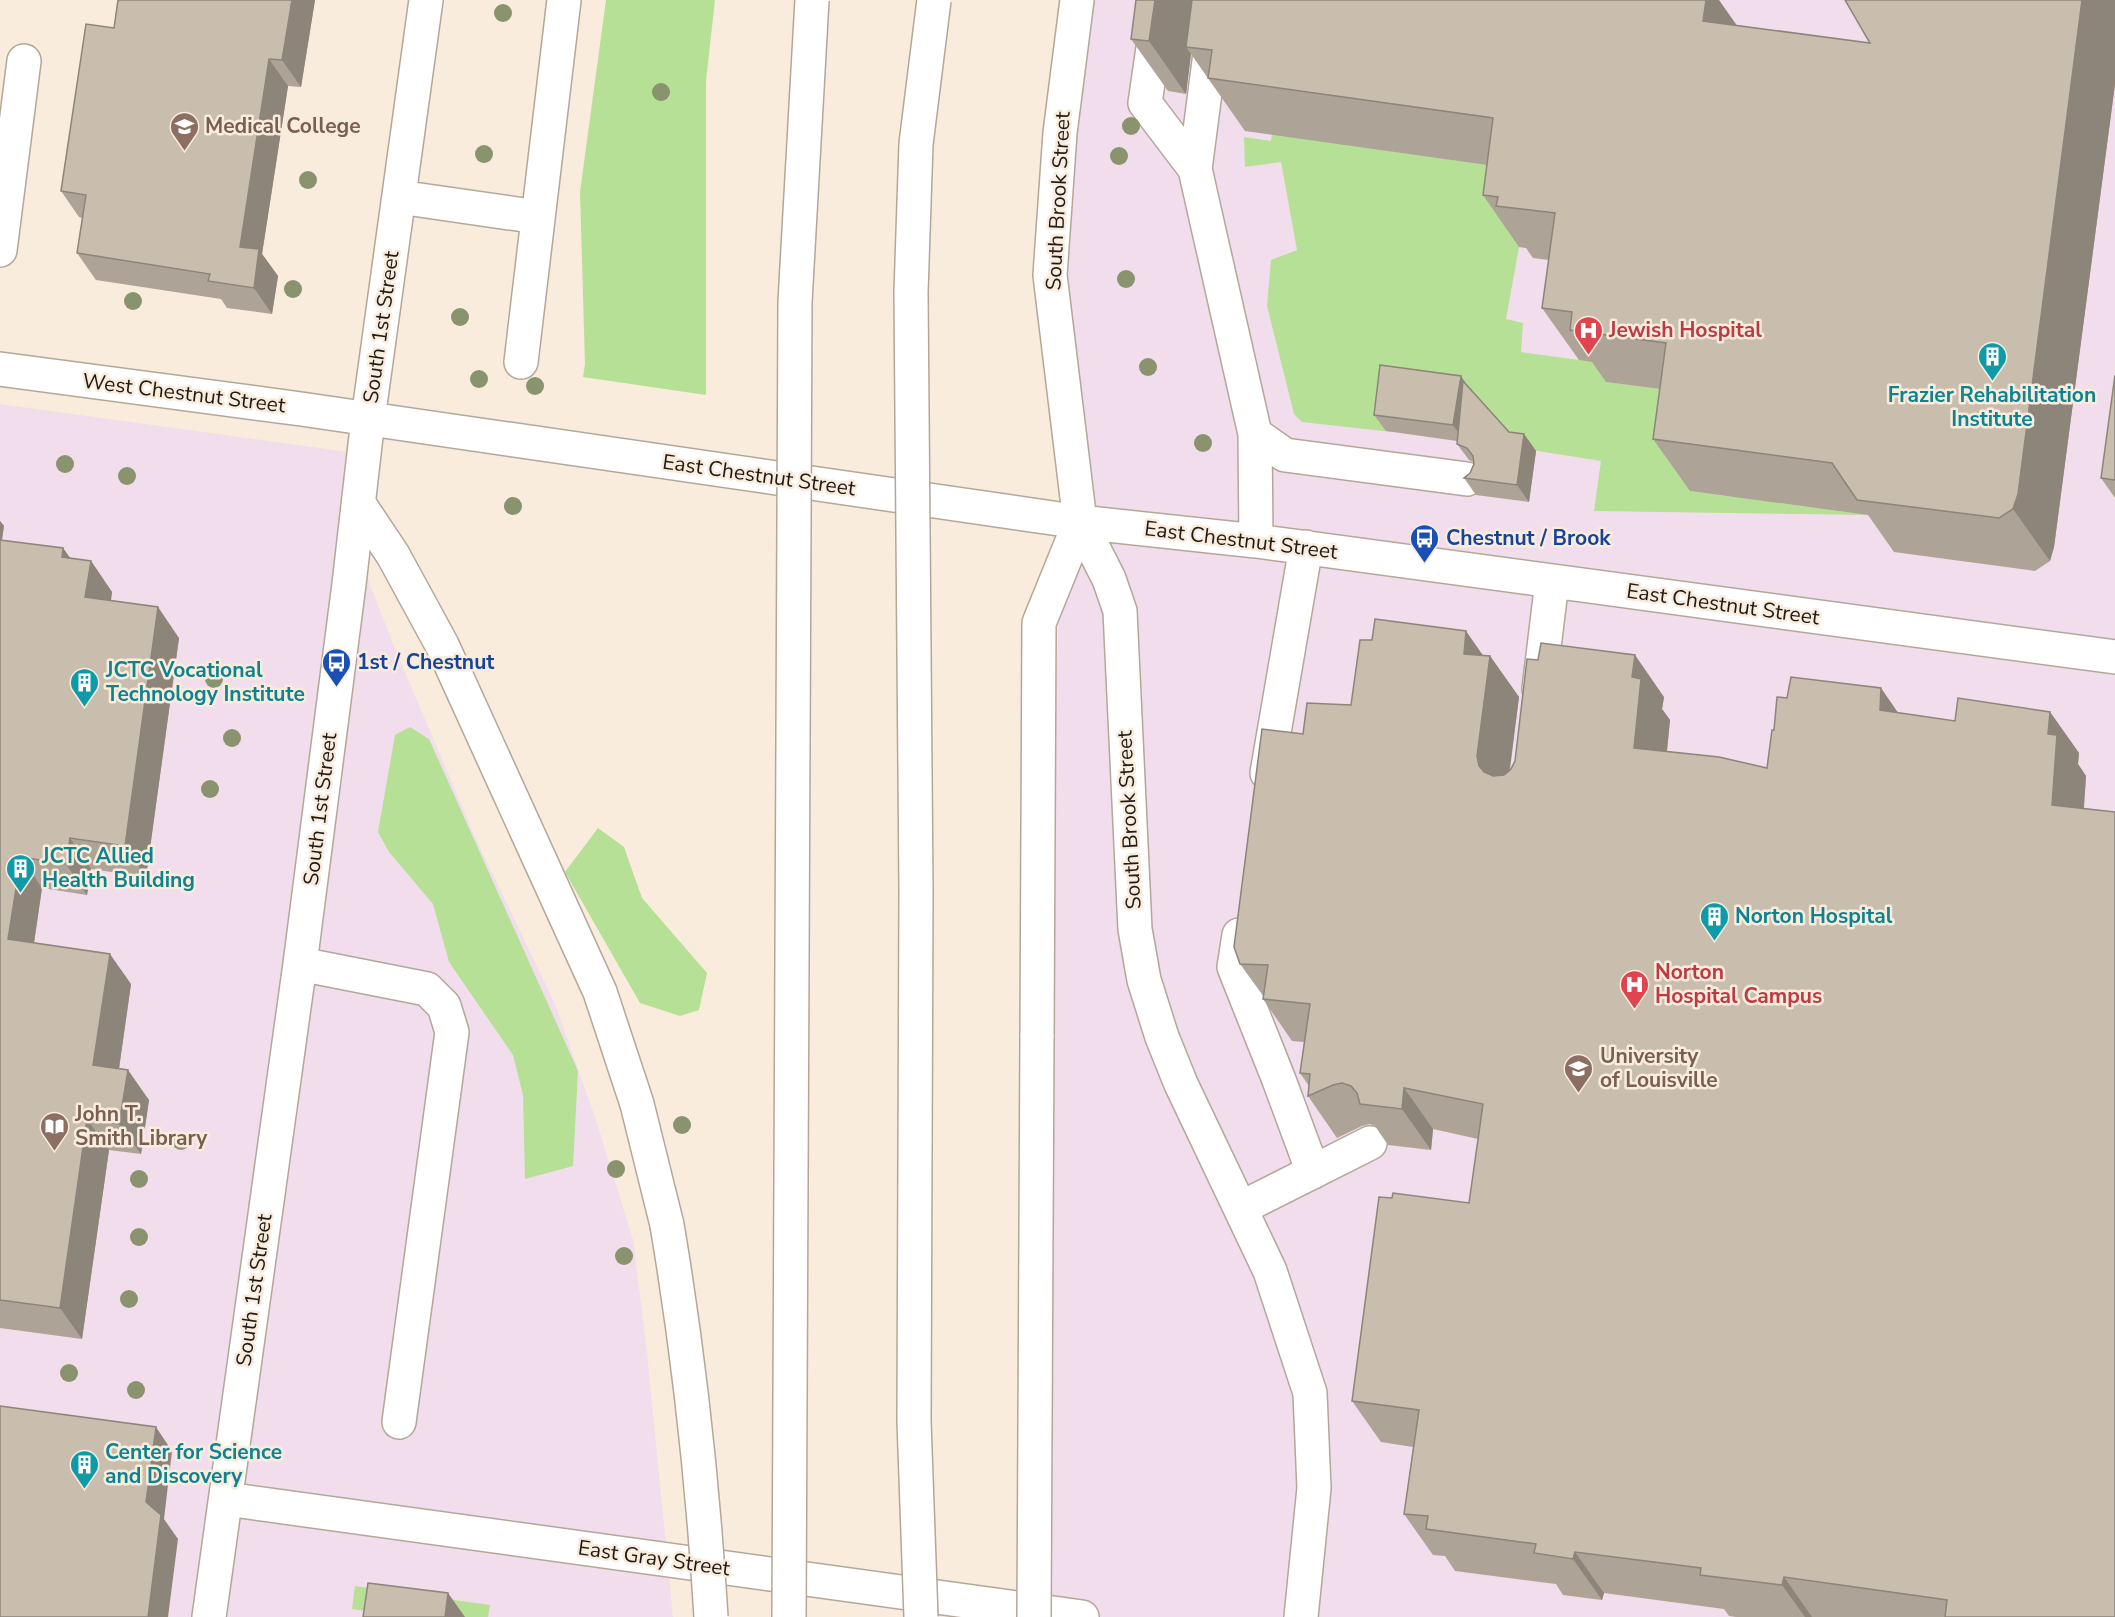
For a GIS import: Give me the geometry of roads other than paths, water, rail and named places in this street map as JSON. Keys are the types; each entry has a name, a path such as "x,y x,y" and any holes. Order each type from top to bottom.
{"main road":[{"name":"South 1st Street","path":"209,1617 300,964 368,419 426,0"},
{"path":"521,362 564,0"},
{"path":"789,1617 795,302 812,0"},
{"path":"921,1617 914,1420 916,891 911,292 916,144 934,0"},
{"name":"South Brook Street","path":"1077,0 1060,133 1050,274 1080,522 1109,579 1120,611 1135,929 1144,980 1162,1037 1181,1084 1270,1271 1310,1393 1314,1488 1301,1617"},
{"path":"1160,0 1145,103 1195,169"},
{"path":"1217,0 1195,169 1254,434 1256,541"},
{"path":"0,250 24,62"},
{"path":"399,197 538,217"},
{"name":"West Chestnut Street","path":"6,378 368,419"},
{"name":"East Chestnut Street","path":"368,419 1080,522 1305,547 2115,657"},
{"path":"1254,434 1285,455 1467,479"},
{"path":"359,504 393,555 442,645 600,992 637,1104 667,1225 689,1372 704,1503 711,1617"},
{"path":"1034,1617 1039,623 1080,522"},
{"path":"1262,800 1305,547"},
{"path":"1535,717 1552,580"},
{"path":"1239,935 1234,967 1313,1172"},
{"path":"300,964 427,988 444,1006 452,1032 399,1422"},
{"path":"1241,1208 1370,1143"},
{"name":"East Gray Street","path":"226,1499 1082,1617"}],"place":[{"name":"Medical College","path":"184,152"},
{"name":"Jewish Hospital","path":"1588,356"},
{"name":"Frazier Rehabilitation Institute","path":"1992,382"},
{"name":"Chestnut / Brook","path":"1425,564"},
{"name":"1st / Chestnut","path":"336,688"},
{"name":"JCTC Vocational Technology Institute","path":"85,708"},
{"name":"JCTC Allied Health Building","path":"21,894"},
{"name":"Norton Hospital","path":"1714,942"},
{"name":"Norton Hospital Campus","path":"1634,1010"},
{"name":"University of Louisville","path":"1579,1094"},
{"name":"John T. Smith Library","path":"54,1152"},
{"name":"Center for Science and Discovery","path":"84,1490"}]}
